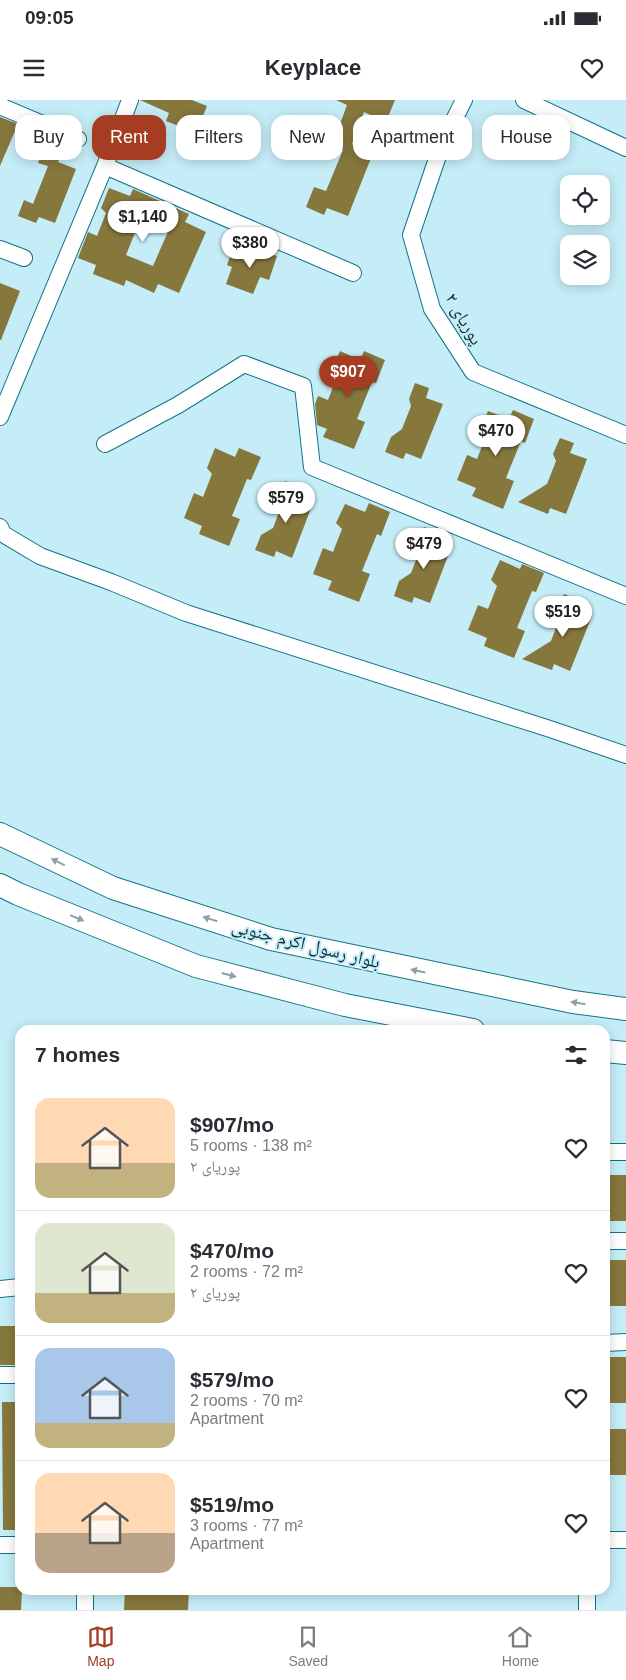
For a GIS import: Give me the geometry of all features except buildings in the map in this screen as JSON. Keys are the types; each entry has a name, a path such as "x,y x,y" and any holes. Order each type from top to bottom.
{"main road":[{"name":"بلوار رسول اکرم جنوبی","path":"0,834 114,888 271,939 573,1002 626,1009"},
{"path":"0,885 196,966 345,1005 447,1025"},
{"path":"610,1051 626,1053"}],"street":[{"path":"0,416 105,166 130,100"},
{"name":"پوریای ۲","path":"464,100 442,144 411,235 432,309 473,372 626,434"},
{"path":"524,100 626,148"},
{"path":"0,106 21,115"},
{"path":"105,166 353,273"},
{"path":"0,248 24,258"},
{"path":"105,444 178,405 244,364 303,386 312,467 626,596"},
{"path":"0,527 4,534 40,556 111,582 186,613 550,728 626,755"},
{"path":"610,1152 626,1152"},
{"path":"610,1241 626,1241"},
{"path":"0,1288 15,1287"},
{"path":"610,1342 626,1342"},
{"path":"0,1375 15,1375"},
{"path":"610,1540 626,1540"},
{"path":"0,1545 15,1545"},
{"path":"85,1595 85,1610"},
{"path":"587,1595 587,1610"}]}
